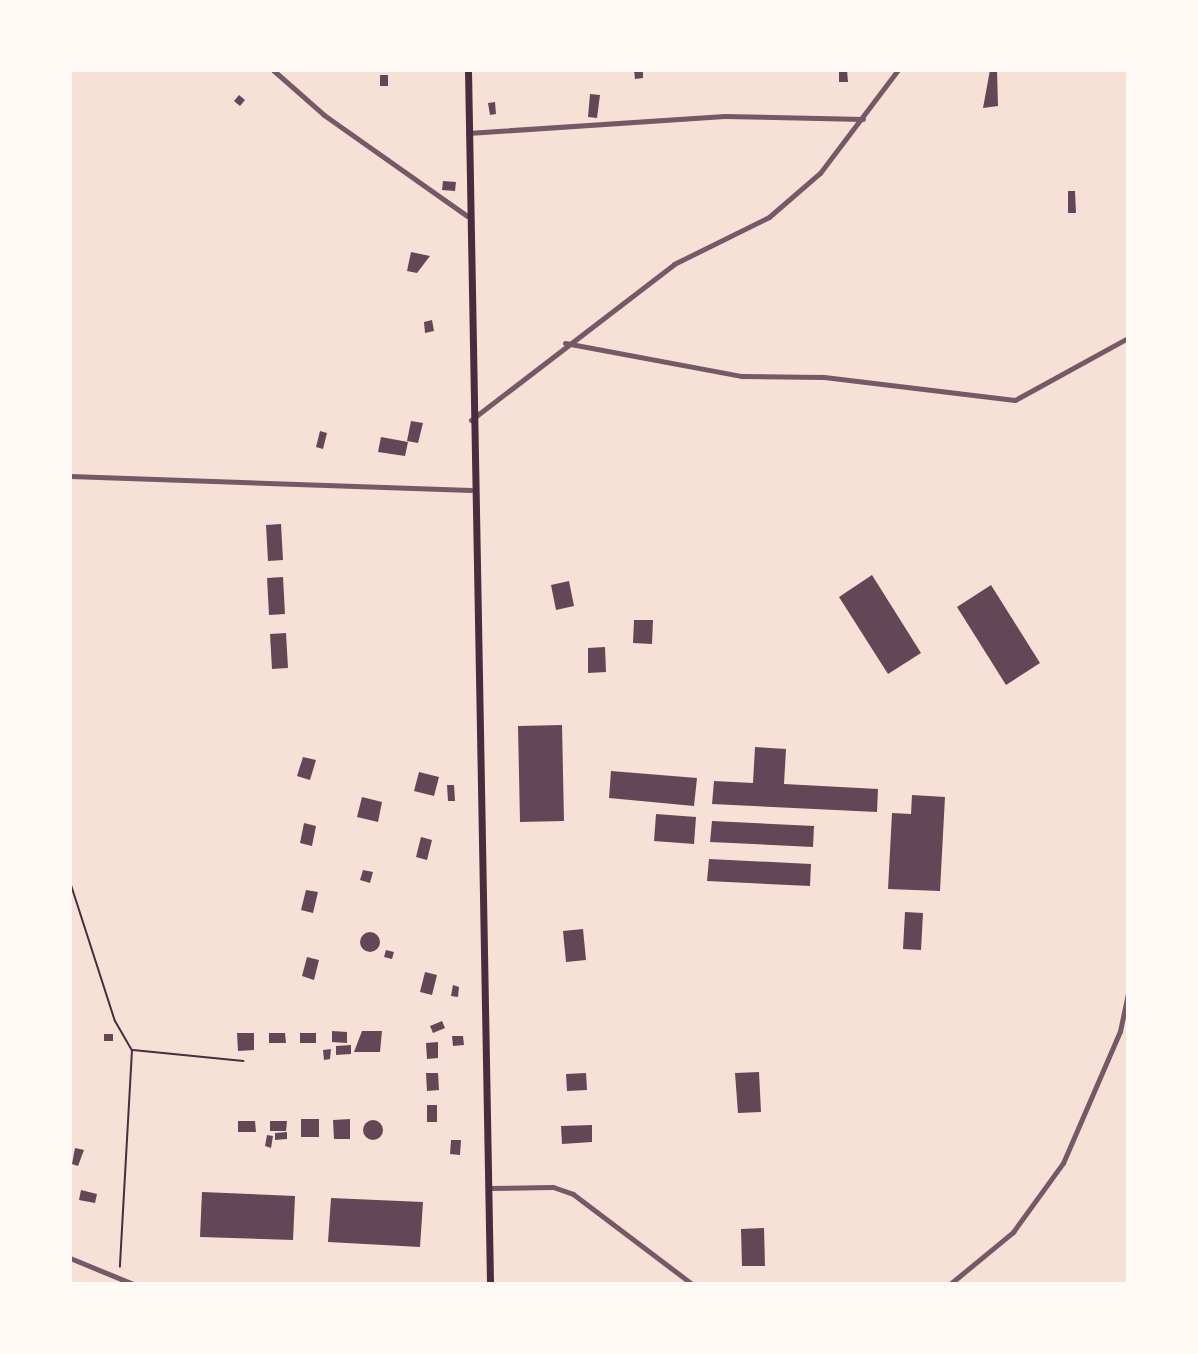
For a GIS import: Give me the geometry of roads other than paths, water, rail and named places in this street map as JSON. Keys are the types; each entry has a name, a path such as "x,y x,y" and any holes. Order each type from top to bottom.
{"main road":[{"path":"468,70 471,490 490,1284"}],"street":[{"path":"273,70 324,115 467,216"},
{"path":"471,420 565,343 674,264 769,217 820,173 864,119 898,70"},
{"path":"468,133 724,116 864,119"},
{"path":"565,343 742,376 824,377 1015,400 1128,338"},
{"path":"70,476 471,490"},
{"path":"950,1284 1013,1232 1063,1163 1120,1031 1128,994"},
{"path":"488,1188 553,1187 573,1194 692,1284"},
{"path":"70,1258 119,1274 133,1284"}]}
